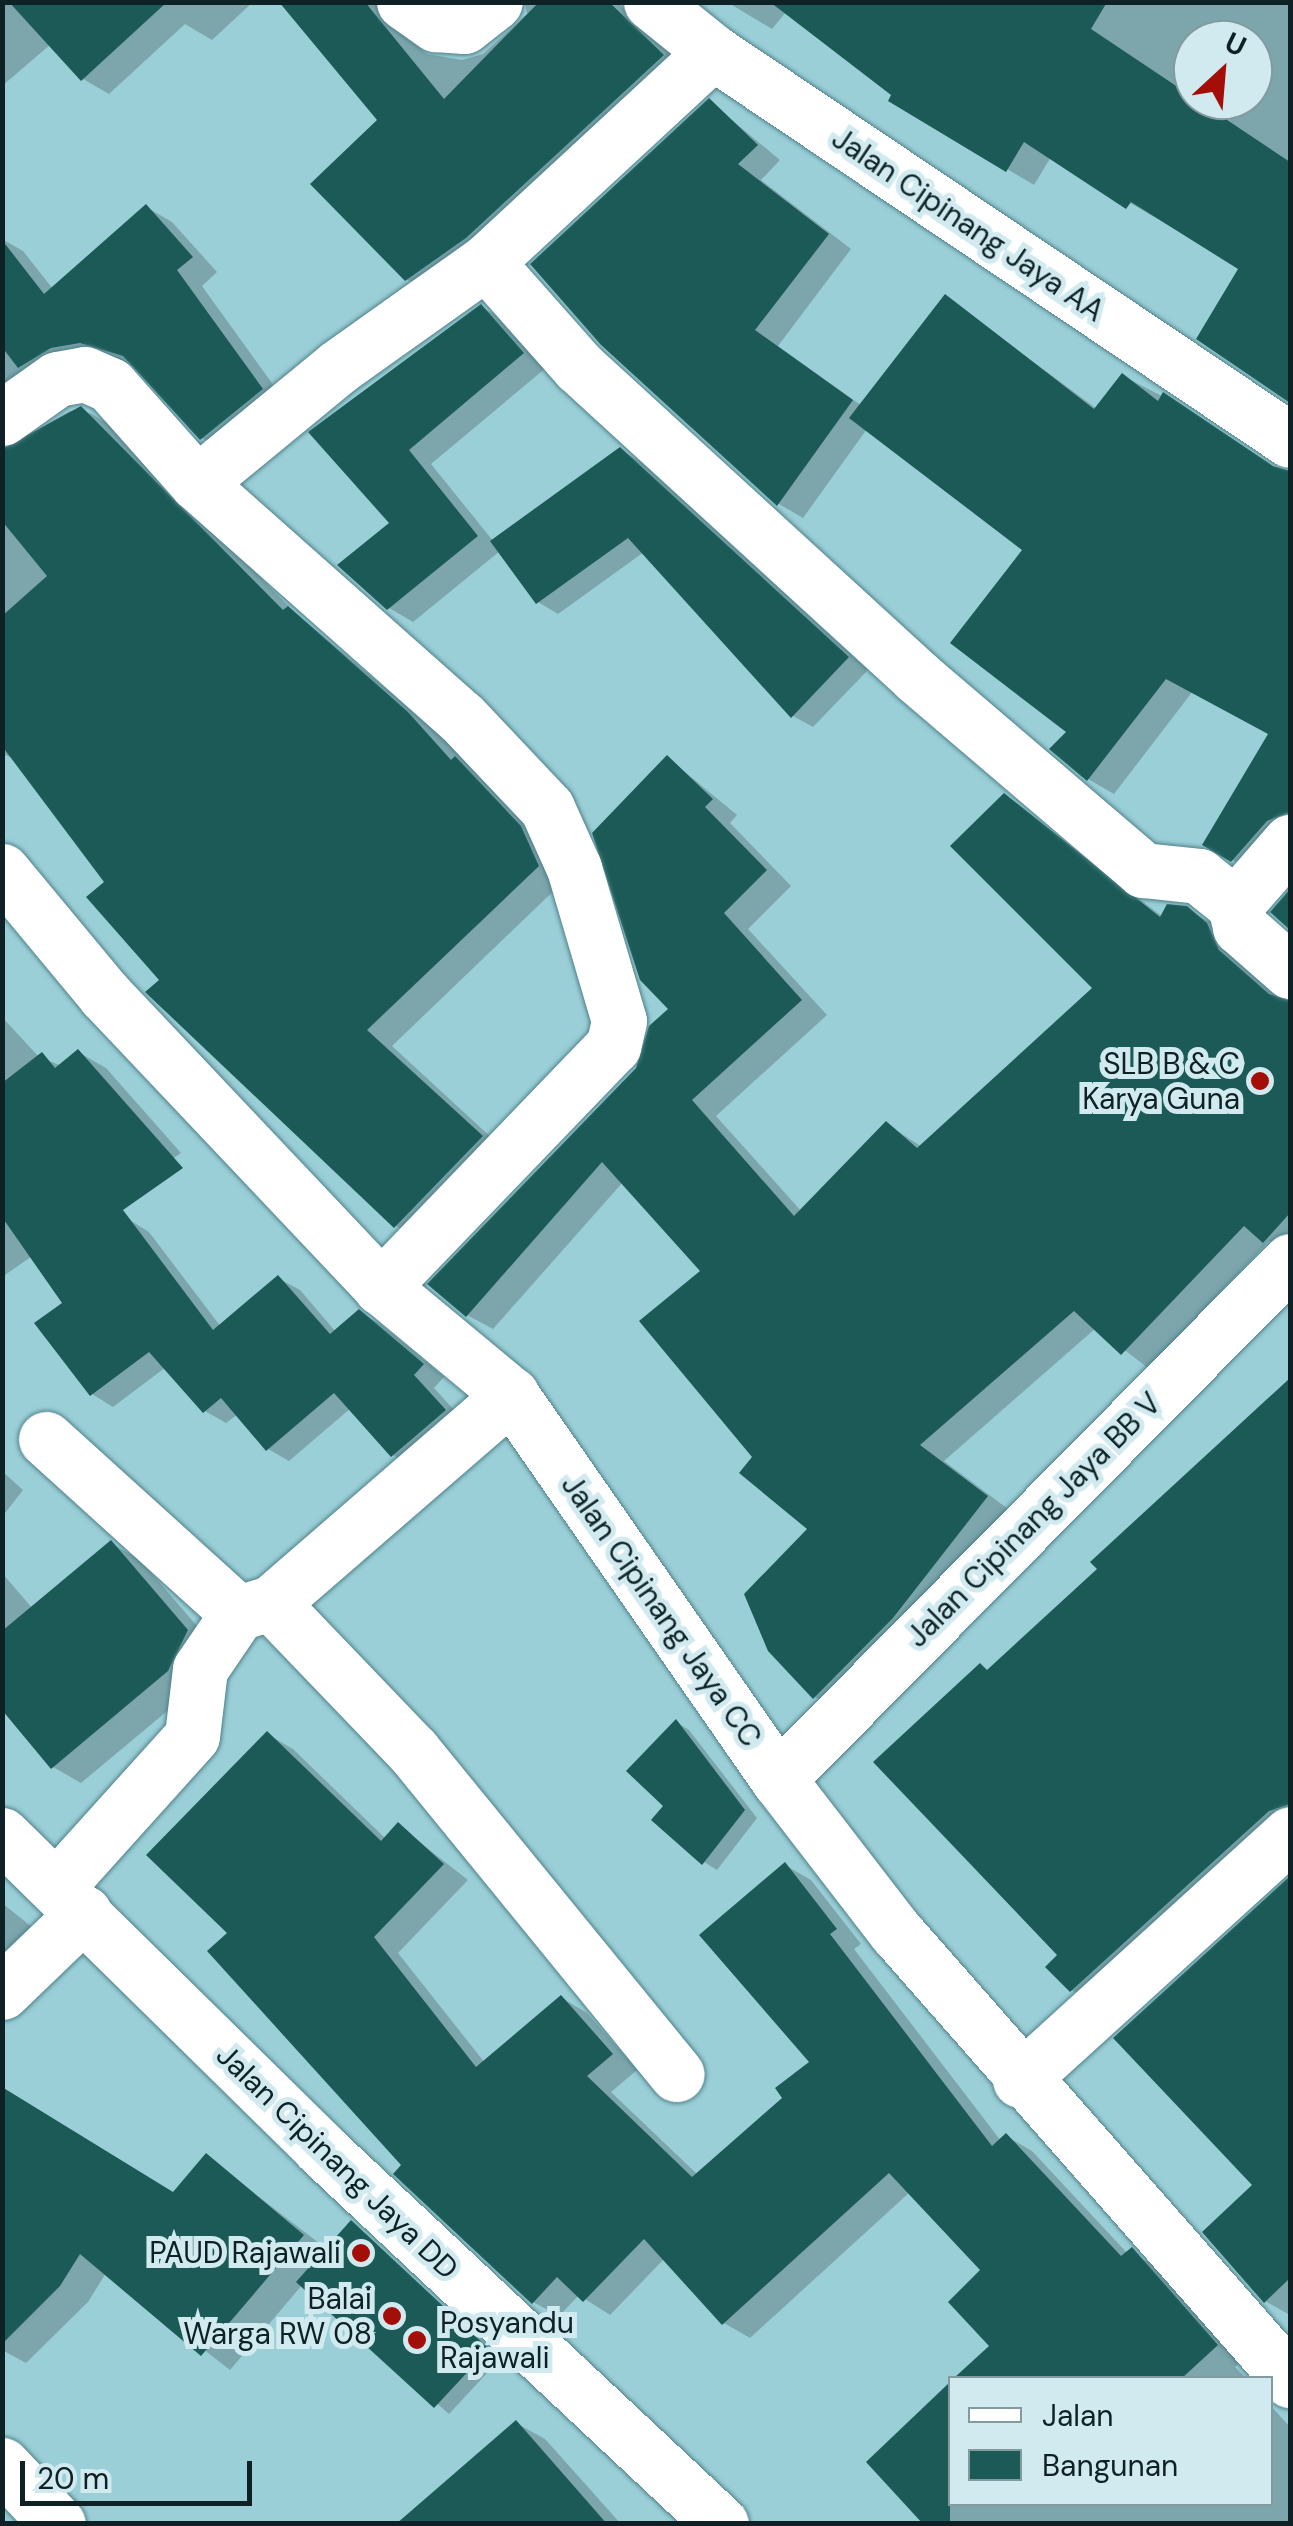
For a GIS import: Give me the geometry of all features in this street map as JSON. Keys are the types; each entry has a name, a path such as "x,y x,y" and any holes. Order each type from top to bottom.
{"street":[{"path":"404,2 436,24 464,26 495,2"},
{"name":"Jalan Cipinang Jaya AA","path":"650,2 713,52 1290,440"},
{"path":"197,483 338,367 486,262 713,52"},
{"path":"486,262 580,366 707,489 1003,752 1143,870 1199,876 1235,905 1240,927 1290,971"},
{"path":"2,418 57,379 86,374 110,385 197,483 461,718 547,808 574,868 619,1022 613,1046 381,1287"},
{"path":"1235,905 1290,842"},
{"name":"Jalan Cipinang Jaya CC","path":"2,871 106,995 381,1287 511,1394 778,1779 1020,2080 1290,2380"},
{"name":"Jalan Cipinang Jaya BB V","path":"778,1779 1290,1261"},
{"path":"2,1992 192,1736 200,1669 254,1608 511,1394"},
{"path":"46,1439 254,1608 413,1751 676,2074"},
{"path":"1020,2080 1290,1834"},
{"name":"Jalan Cipinang Jaya DD","path":"2,1836 71,1899 320,2149 721,2524"},
{"path":"2,2464 58,2524"}],"building":[{"path":"9,2 167,2 81,81"},
{"path":"279,2 365,2 444,99 539,2 609,2 664,55 466,238 405,281 310,184 377,120"},
{"path":"770,2 1107,2 1091,29 1173,84 1173,120 1227,120 1290,162 1290,403 1196,339 1238,269 1131,202 1126,209 1024,142 1006,172 888,101 891,95"},
{"path":"709,98 758,145 738,164 829,234 755,330 853,400 777,506 601,345 530,264"},
{"path":"146,204 193,257 177,270 263,389 200,440 123,356 80,343 51,348 18,368 2,347 2,240 44,294"},
{"path":"945,294 1094,409 1122,373 1158,401 1163,392 1273,466 1290,471 1290,812 1267,821 1231,862 1202,845 1268,734 1166,679 1087,781 1049,749 1066,732 950,643 1022,550 849,418"},
{"path":"481,304 524,353 409,450 478,536 387,610 337,565 389,523 308,432"},
{"path":"81,406 283,610 288,606 408,712 451,760 455,756 521,826 539,866 367,1030 483,1136 394,1228 145,992 159,980 86,897 104,882 2,746 2,616 47,576 2,521 2,449"},
{"path":"620,447 849,657 791,718 628,538 536,604 490,541"},
{"path":"667,755 713,799 705,807 767,870 724,913 802,1000 692,1100 794,1216 886,1121 917,1148 1092,988 950,846 1004,793 1160,917 1167,904 1187,906 1207,923 1219,950 1269,994 1290,1001 1290,1213 1263,1243 1244,1226 1121,1355 1074,1311 920,1445 988,1496 893,1618 813,1699 768,1651 744,1594 807,1529 739,1473 752,1457 639,1321 700,1271 602,1162 466,1317 427,1284 636,1068 649,1026 668,1009 640,980 592,833"},
{"path":"1290,889 1290,930 1270,912"},
{"path":"78,1049 183,1168 123,1210 213,1330 278,1275 330,1334 359,1309 424,1364 414,1375 446,1410 391,1457 334,1393 266,1451 221,1398 203,1413 149,1352 90,1396 34,1323 62,1303 2,1217 2,1083 42,1052 55,1068"},
{"path":"1290,1378 1290,1804 1269,1811 1070,1992 1045,1967 1057,1955 873,1762 980,1663 987,1670 1097,1569 1090,1562"},
{"path":"111,1540 188,1630 168,1671 51,1769 2,1710 2,1631"},
{"path":"676,1719 745,1810 702,1865 651,1820 663,1806 626,1771"},
{"path":"267,1731 381,1841 398,1822 444,1864 374,1937 476,2067 561,1995 613,2054 587,2076 692,2177 782,2098 775,2088 809,2062 699,1935 785,1862 837,1929 830,1934 992,2146 1006,2133 1121,2256 1132,2247 1218,2345 1184,2376 956,2376 989,2346 948,2302 980,2270 889,2173 722,2325 644,2239 583,2302 557,2277 532,2304 393,2174 401,2165 207,1951 227,1933 146,1855"},
{"path":"1290,1876 1290,2278 1264,2303 1202,2232 1252,2185 1113,2038"},
{"path":"2,2087 173,2192 206,2153 304,2235 201,2356 80,2254 60,2286 2,2344"},
{"name":"Balai Warga RW 08","path":"351,2220 489,2349 434,2408 296,2282"},
{"path":"948,2384 950,2524 923,2524 866,2462"},
{"path":"516,2420 607,2524 396,2524"}],"place":[{"name":"SLB B & C Karya Guna","path":"1260,1081"},
{"name":"PAUD Rajawali","path":"361,2253"},
{"name":"Balai Warga RW 08","path":"392,2316"},
{"name":"Posyandu Rajawali","path":"417,2340"}]}
